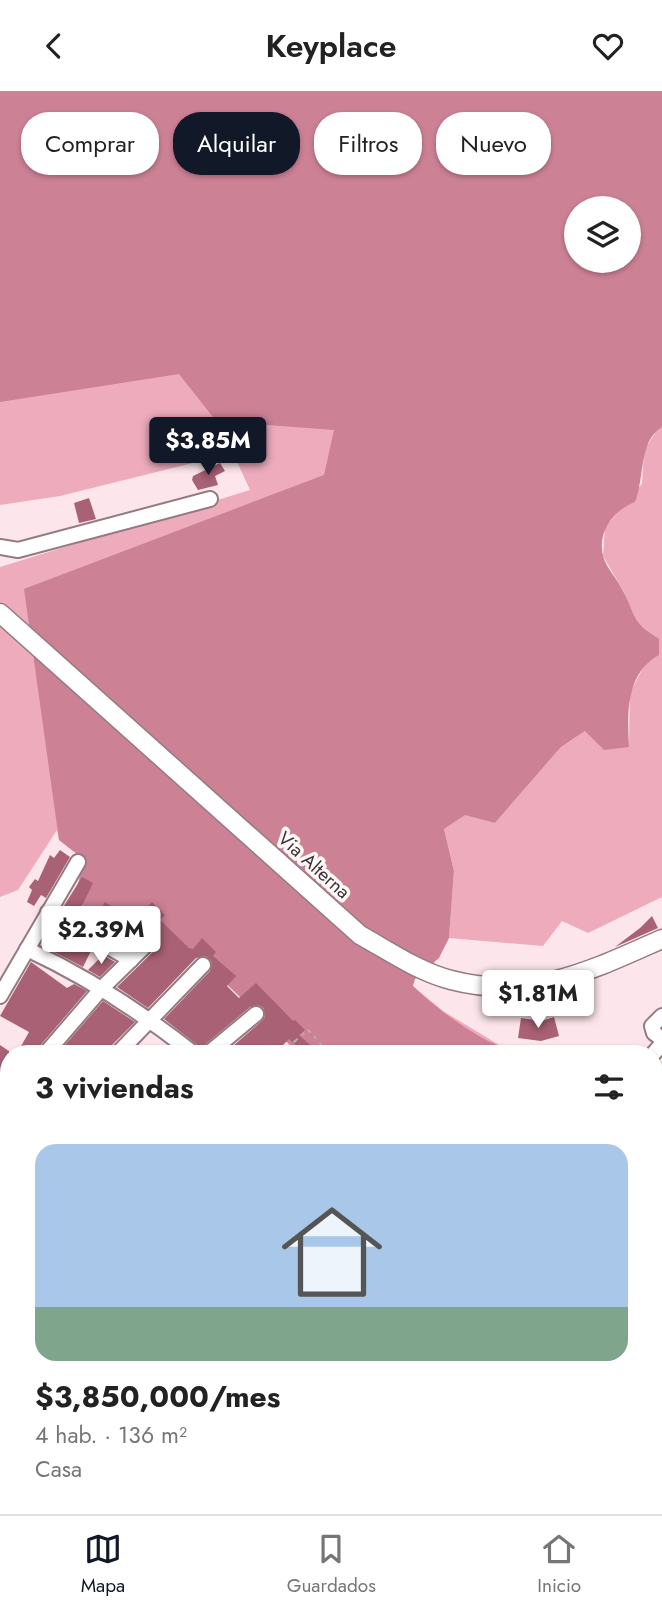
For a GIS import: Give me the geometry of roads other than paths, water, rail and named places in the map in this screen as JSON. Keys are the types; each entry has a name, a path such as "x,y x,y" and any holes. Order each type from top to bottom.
{"main road":[{"name":"Via Alterna","path":"0,613 360,935 416,966 450,980 476,985 527,986 575,977 662,939"}],"street":[{"path":"0,547 19,550 210,499"},
{"path":"0,996 78,862"},
{"path":"48,912 131,960"},
{"path":"53,1045 102,988 151,940"},
{"path":"27,949 102,988 182,1045"},
{"path":"126,1045 203,965"},
{"path":"219,1045 256,1014"},
{"path":"662,1016 652,1026 654,1033 662,1041"}]}
